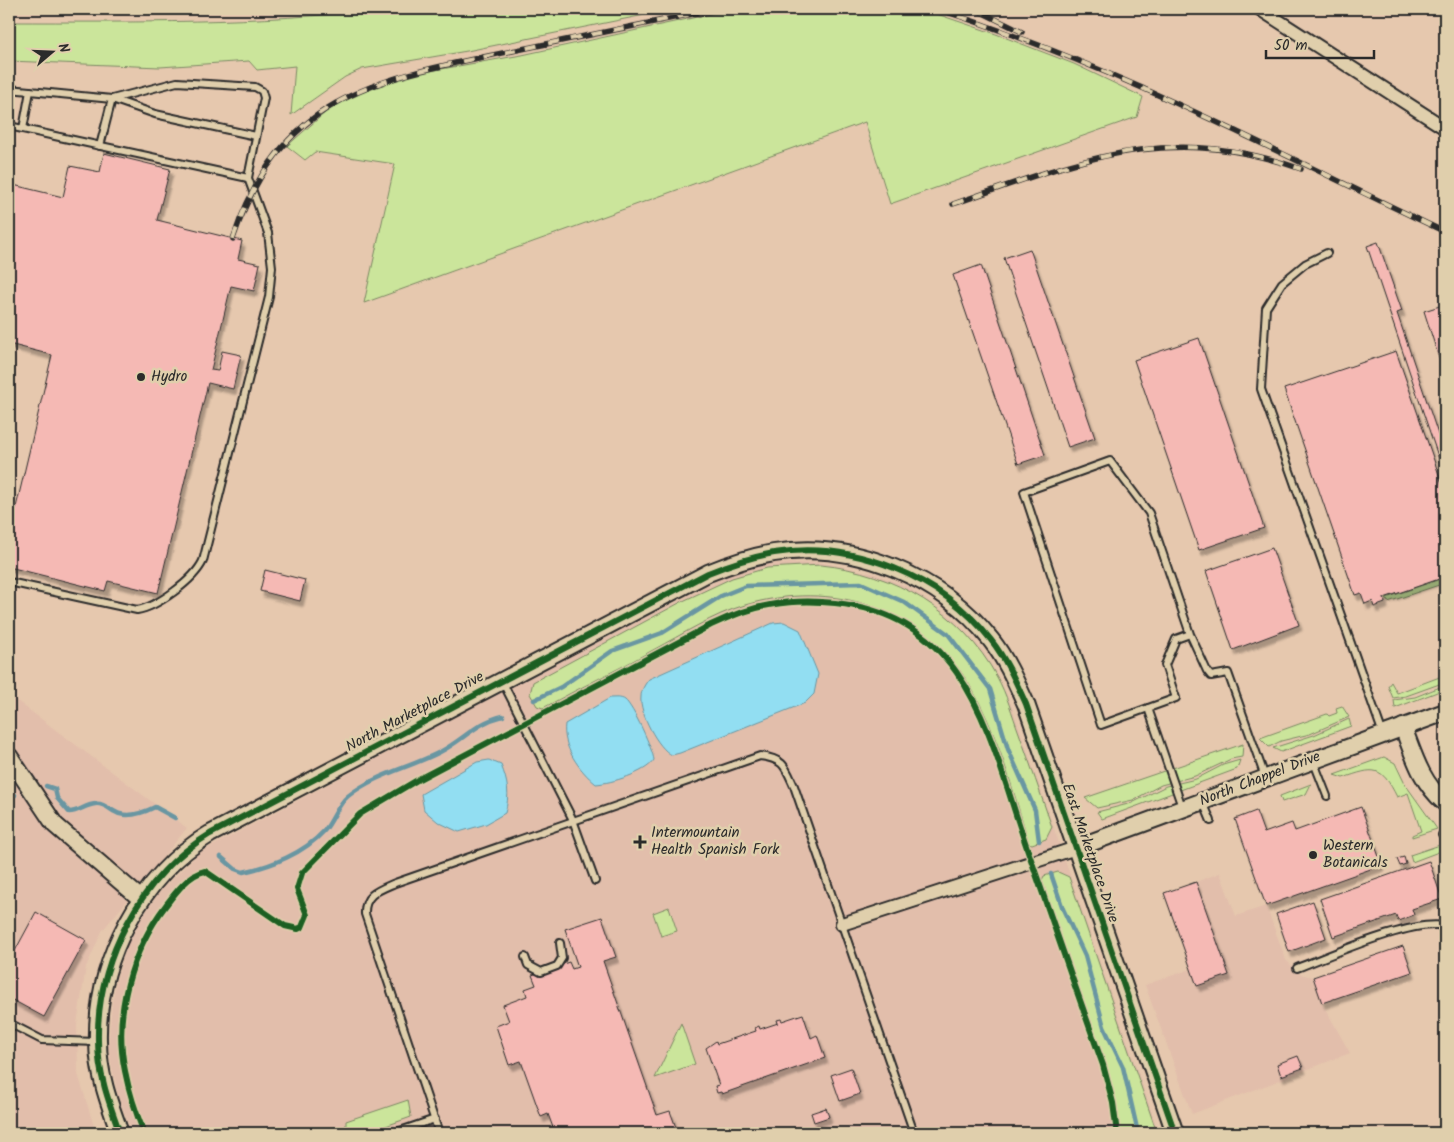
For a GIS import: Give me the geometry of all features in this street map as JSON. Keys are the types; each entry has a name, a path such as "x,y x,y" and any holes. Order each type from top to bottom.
{"street":[{"path":"1260,9 1445,128"},
{"name":"North Marketplace Drive","path":"120,1133 102,1079 98,1042 99,1012 112,958 141,898 178,856 195,842 708,573 731,564 776,552 810,550 861,557 907,573 950,599"},
{"name":"East Marketplace Drive","path":"950,599 991,640 1006,663 1026,704 1175,1133"},
{"name":"North Chappel Drive","path":"1076,848 1313,759 1403,727 1444,715"},
{"path":"1403,727 1420,772 1433,792 1445,803"},
{"path":"9,756 55,825 141,898"},
{"path":"842,924 1076,848"}],"lane":[{"path":"9,582 137,610 155,604 200,568 236,430 271,282 268,233 248,178 264,98 262,91 258,87 177,82 112,99"},
{"path":"9,89 112,99 155,114 256,136"},
{"path":"22,129 30,91"},
{"path":"100,146 112,99"},
{"path":"9,126 248,178"},
{"path":"1327,253 1305,264 1282,283 1266,308 1261,389 1383,734"},
{"path":"1190,634 1176,639 1165,665 1176,698 1102,725 1024,492 1110,461 1149,513 1190,634 1211,676 1228,673 1265,777"},
{"path":"502,680 573,820 595,881"},
{"path":"1148,708 1182,808"},
{"path":"439,1133 365,914 365,905 368,897 395,883 760,756 776,758 784,765 794,786 914,1133"},
{"path":"1313,759 1327,796"},
{"path":"1203,801 1211,821"},
{"path":"1297,968 1395,933 1429,925 1445,926"},
{"path":"525,957 528,965 541,972 557,966 562,958 560,944"},
{"path":"9,1023 42,1040 98,1042"},
{"path":"394,1133 435,1119"}],"shaded area":[{"name":"Intermountain Health Spanish Fork","path":"820,562 876,574 908,587 954,619 982,650 995,671 1011,704 1159,1133 132,1133 118,1096 108,1048 116,981 128,941 145,913 161,890 199,853 491,698 725,577 765,564"},
{"path":"9,695 187,828 102,931 86,967 77,1024 78,1074 96,1133 9,1133"},
{"path":"1220,873 1236,916 1266,906 1286,960 1300,974 1313,977 1322,1003 1350,1053 1192,1114 1145,985 1191,969 1197,986 1229,975 1196,882"}],"green space":[{"path":"382,9 674,9 467,51 362,69 345,77 291,115 295,66 257,70 249,61 160,67 9,61 9,22 242,20"},
{"path":"734,9 922,9 996,34 1074,64 1143,97 1137,117 890,204 865,122 364,303 395,164 315,152 305,160 287,146 327,111 350,97 378,85 418,73 522,55"},
{"path":"821,565 848,569 900,586 923,599 965,633 997,677 1007,698 1052,827 1046,839 1032,844 1029,843 1004,761 988,720 969,684 949,657 926,635 900,618 871,606 841,598 809,596 777,598 745,605 709,619 543,708 537,706 530,694 533,682 683,601 732,578 767,568"},
{"path":"1445,577 1445,583 1388,602 1386,598"},
{"path":"1445,675 1445,682 1406,696 1393,698 1388,686 1391,682 1397,693"},
{"path":"1445,685 1445,689 1395,708 1394,700 1415,697"},
{"path":"1342,706 1349,717 1310,734 1281,741 1269,747 1260,738 1327,714 1329,716 1337,713 1336,708"},
{"path":"1349,719 1351,726 1281,752 1273,748 1314,735"},
{"path":"1243,744 1242,757 1231,759 1195,776 1161,785 1133,800 1097,808 1085,798"},
{"path":"1384,757 1395,763 1405,784 1437,829 1412,837 1412,835 1421,831 1408,793 1397,797 1386,779 1376,771 1363,772 1343,778 1334,775"},
{"path":"1240,760 1237,769 1102,819 1097,812 1132,803 1166,786 1196,779 1223,765"},
{"path":"1311,784 1306,794 1282,802 1280,796"},
{"path":"1443,844 1441,851 1412,862 1410,855"},
{"path":"1058,872 1069,877 1157,1133 1120,1133 1112,1087 1042,880 1044,876"},
{"path":"669,907 677,931 661,936 653,913"},
{"path":"681,1023 695,1064 655,1078"},
{"path":"408,1100 411,1117 366,1133 346,1133 346,1121"}],"water":[{"path":"784,622 800,630 818,674 814,694 805,703 680,753 672,755 661,746 650,729 641,704 641,694 649,679 773,623"},
{"path":"610,698 622,698 629,704 642,728 654,760 650,765 636,773 610,782 596,784 573,757 566,741 565,724"},
{"path":"489,760 501,765 505,777 508,794 505,813 486,824 459,832 438,822 424,810 421,794 477,762"}],"building":[{"name":"Hydro","path":"104,153 170,169 157,220 242,241 238,259 260,264 254,291 231,286 211,370 218,371 222,351 241,355 233,389 208,383 158,593 108,581 105,591 9,567 9,537 52,355 9,344 9,184 63,197 70,166 100,172"},
{"path":"1378,242 1402,311 1397,313 1445,455 1445,477 1367,246"},
{"path":"1030,249 1095,438 1068,447 1004,258"},
{"path":"981,265 1045,455 1018,464 953,275"},
{"path":"1443,305 1445,312 1445,377 1424,311"},
{"path":"1199,338 1264,528 1199,550 1134,360"},
{"path":"1396,351 1445,492 1445,577 1384,598 1385,603 1374,607 1372,601 1365,604 1361,593 1355,595 1284,389"},
{"path":"1272,548 1299,625 1233,650 1206,571"},
{"path":"265,570 305,580 300,601 260,591"},
{"name":"Western Botanicals","path":"1361,807 1382,865 1266,906 1235,819 1256,811 1264,833 1292,823 1295,831"},
{"path":"1404,857 1406,864 1400,866 1397,859"},
{"path":"1429,861 1442,899 1412,909 1414,915 1398,921 1396,915 1333,937 1320,899"},
{"path":"1196,882 1229,975 1197,986 1164,893"},
{"path":"1313,901 1326,938 1289,952 1276,914"},
{"path":"36,912 86,940 44,1017 9,998 9,962"},
{"path":"602,917 616,957 603,961 657,1115 670,1111 678,1133 555,1133 548,1114 541,1117 521,1061 509,1065 496,1026 509,1021 503,1005 527,996 525,989 536,985 532,975 569,962 572,969 578,967 565,929"},
{"path":"1403,946 1412,972 1322,1003 1313,977"},
{"path":"803,1014 811,1038 817,1035 825,1058 722,1094 721,1092 717,1093 715,1086 719,1085 706,1048 716,1041 717,1044 756,1031 755,1028 759,1026 760,1029 778,1023 777,1020 781,1019 782,1021"},
{"path":"1298,1056 1303,1068 1281,1076 1277,1064"},
{"path":"851,1068 860,1094 840,1101 831,1075"},
{"path":"826,1108 829,1117 814,1122 811,1113"}],"waterway":[{"path":"534,700 561,687 612,651 662,633 721,596 746,586 861,583 904,602 948,634 990,689 1008,749 1035,810 1039,841"},
{"path":"221,857 235,869 243,872 287,857 316,839 327,827 344,800 359,788 428,758 485,722 503,716"},
{"path":"46,786 55,789 57,798 69,812 98,804 117,813 129,815 138,814 155,807 175,818"},
{"path":"9,790 15,795"},
{"path":"1051,874 1063,909 1085,956 1104,1027 1123,1067 1138,1133"}],"railway":[{"path":"233,239 254,190 279,151 309,122 343,100 381,83 468,60 717,9"},
{"path":"937,9 1003,31 1131,83 1258,141 1445,232"},
{"path":"975,9 1022,32"},
{"path":"953,204 1083,161 1124,152 1165,148 1208,148 1253,155 1301,169"}],"cycle path":[{"path":"120,1133 105,1088 98,1053 99,1011 105,981 114,951 127,923 144,896 163,872 185,851 210,834 708,573 757,557 804,550 835,552 865,558 894,568 922,581 948,598 971,618 991,640 1001,655 1026,704 1175,1133"},
{"path":"144,1133 125,1071 121,1027 123,1006 134,963 143,942 166,905 188,880 205,871 285,926 298,929 302,927 307,915 297,889 302,873 360,814 419,779 711,625 742,612 787,602 835,603 881,613 917,632 946,658 968,691 986,727 1001,767 1027,848 1103,1065 1113,1103 1117,1133"}],"place":[{"name":"Hydro","path":"141,377"},
{"name":"Intermountain Health Spanish Fork","path":"640,842"},
{"name":"Western Botanicals","path":"1313,855"}]}
